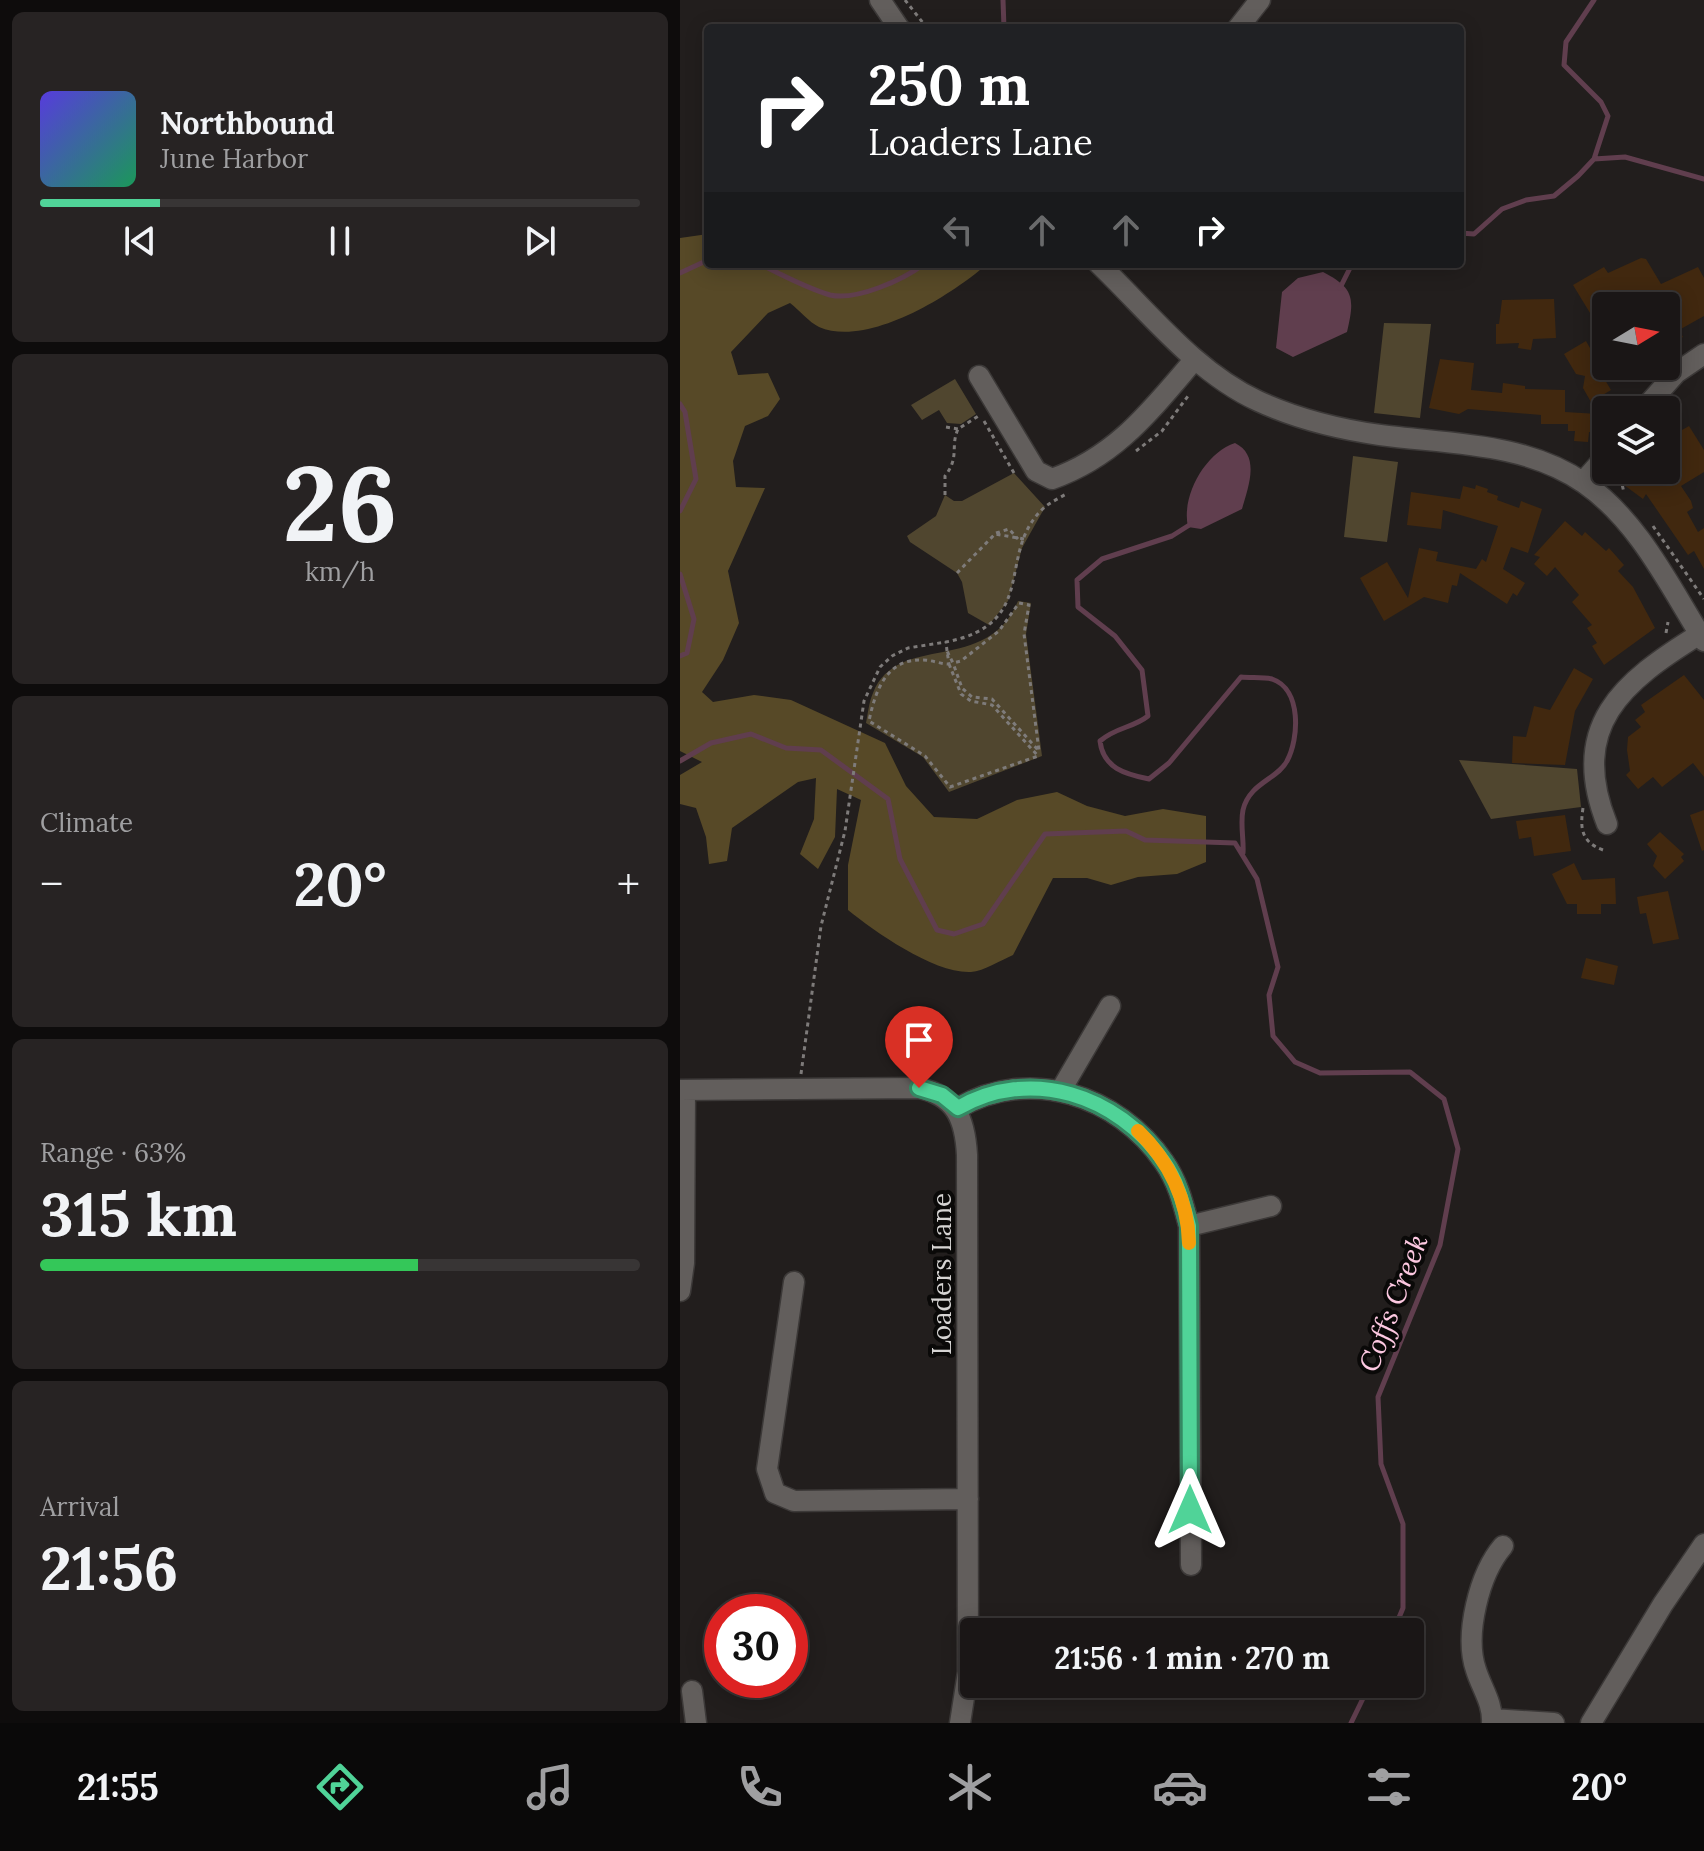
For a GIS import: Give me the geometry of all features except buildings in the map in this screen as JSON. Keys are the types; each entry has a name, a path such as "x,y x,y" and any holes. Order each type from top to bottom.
{"street":[{"path":"880,0 896,24"},
{"path":"1241,24 1260,0"},
{"path":"1103,268 1195,359 1243,394 1308,421 1380,435 1504,450 1583,482 1636,535 1702,638 1644,671 1625,687 1607,711 1596,736 1593,765 1596,798 1607,824"},
{"path":"1655,396 1676,373 1704,354"},
{"path":"979,376 1036,471 1052,479 1080,469 1134,431 1195,359"},
{"path":"1583,482 1592,472"},
{"path":"1061,1090 1110,1006"},
{"path":"680,1291 684,1263 683,1090 919,1088 942,1095 958,1108 992,1091 1012,1088 1061,1090 1115,1113 1145,1138 1165,1163 1179,1188 1189,1226 1191,1565"},
{"name":"Loaders Lane","path":"958,1108 967,1155 968,1672 960,1723"},
{"path":"1189,1226 1271,1206"},
{"path":"794,1282 767,1469 775,1493 794,1501 968,1499"},
{"path":"1591,1723 1696,1571 1704,1544"},
{"path":"1503,1546 1487,1572 1471,1652 1492,1708 1492,1721 1554,1723"},
{"path":"692,1691 696,1723"}],"path":[{"path":"905,0 924,24"},
{"path":"1134,452 1162,431 1193,389"},
{"path":"974,404 1014,473"},
{"path":"946,427 958,429 980,415"},
{"path":"945,495 945,476 957,450 958,429"},
{"path":"799,1089 821,926 845,831 864,701 880,667 908,648 967,638 994,621 1008,601 1025,539 1045,507 1070,491"},
{"path":"957,573 995,534 1009,529 1018,539"},
{"path":"995,534 1025,539"},
{"path":"946,642 947,651 951,663 961,694 971,701 992,705 1038,756 950,787 925,756 869,721 875,693 894,668 918,660 951,663 961,661 999,631 1019,603 1029,605 1024,634 1039,751 992,699 972,697 962,688 951,663"}],"shaded area":[{"path":"704,235 704,268 982,268 953,290 908,315 861,330 839,332 819,327 790,303 768,313 731,352 738,375 768,373 780,399 768,416 745,426 733,461 736,487 765,488 728,571 739,623 723,660 702,692 713,702 754,695 791,700 885,743 906,786 934,817 977,819 1017,800 1057,792 1087,806 1125,816 1163,809 1206,816 1206,862 1177,874 1138,877 1111,885 1087,878 1053,878 1013,955 971,972 956,971 923,959 889,940 848,910 848,865 861,800 837,789 835,837 818,869 800,854 814,819 816,778 798,782 732,828 727,861 709,864 706,837 696,808 680,804 680,775 702,762 680,751 680,238"},
{"path":"1323,272 1341,283 1350,295 1347,332 1293,357 1276,348 1282,292 1298,278"},
{"path":"1384,323 1431,324 1420,418 1374,413"},
{"path":"955,379 976,414 961,424 947,423 939,410 922,420 911,405"},
{"path":"1235,443 1248,456 1250,464 1242,509 1201,529 1188,527 1188,502 1198,477 1214,456"},
{"path":"1353,456 1398,462 1387,542 1344,537"},
{"path":"1014,473 1045,507 1022,548 1008,601 989,625 968,613 962,582 957,573 910,542 907,536 936,516 945,495 954,501 962,501"},
{"path":"1018,601 1031,603 1026,634 1042,756 949,792 923,757 866,723 873,693 885,674 902,663 965,647 986,638 1004,624"},
{"path":"1459,760 1577,769 1581,807 1491,819"}],"waterway":[{"path":"1003,0 1004,24"},
{"path":"1464,233 1474,234 1502,209 1526,200 1554,196 1594,159 1608,116 1601,102 1564,65 1566,42 1594,0"},
{"path":"1594,159 1625,157 1704,179"},
{"path":"680,273 704,262"},
{"path":"768,268 812,289 841,296 879,288 917,268"},
{"path":"1340,288 1350,268"},
{"name":"Coffs Creek","path":"680,404 685,412 696,479 680,511"},
{"path":"1191,524 1172,536 1102,559 1077,580 1078,607 1115,636 1142,670 1148,716 1100,741 1110,764 1124,772 1149,779 1169,763 1241,677 1272,679 1282,684 1289,693 1295,716 1291,752 1283,767 1257,787 1246,801 1242,815 1243,853"},
{"name":"Coffs Creek","path":"680,574 694,619 687,653 680,656"},
{"name":"Coffs Creek","path":"680,761 711,743 751,734 786,748 821,750 888,799 900,859 937,930 954,934 983,924 1045,834 1126,831 1145,840 1235,843 1257,879 1278,967 1269,995 1273,1036 1295,1062 1320,1073 1410,1072 1444,1099 1458,1149 1440,1245 1378,1397 1381,1464 1403,1524 1403,1608 1399,1618"},
{"name":"Coffs Creek","path":"1351,1723 1363,1698"}],"slow traffic":[{"path":"1138,1131 1165,1163 1179,1188 1189,1226 1189,1243"}],"route":[{"path":"919,1088 942,1095 958,1108 992,1091 1035,1087 1061,1090 1091,1100 1115,1113 1145,1138 1165,1163 1179,1188 1189,1226 1190,1510"}]}
